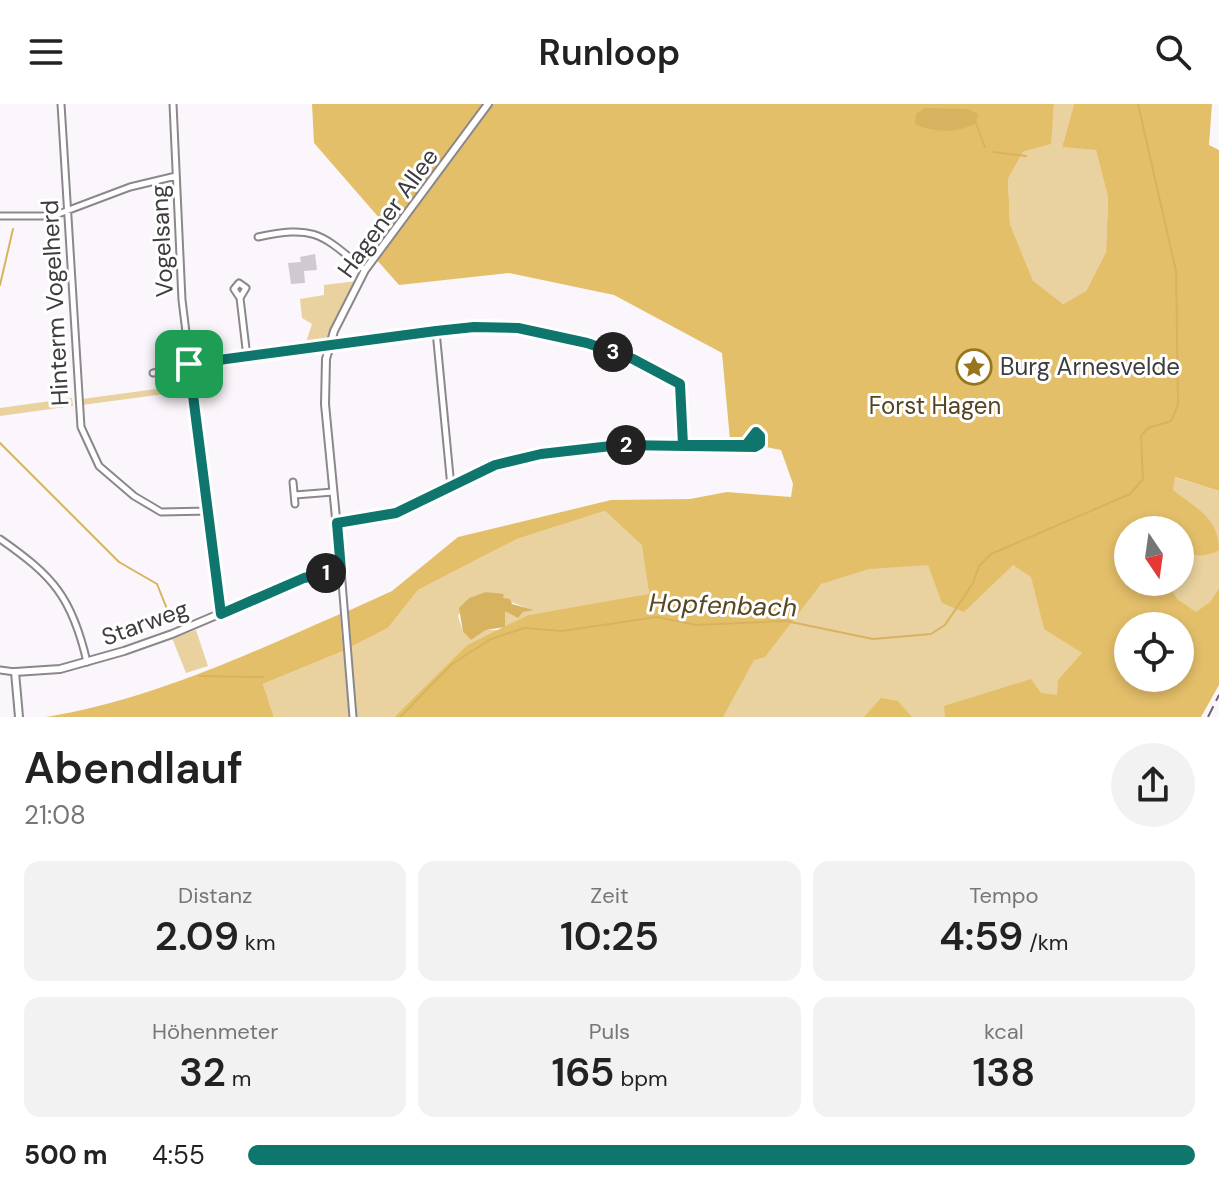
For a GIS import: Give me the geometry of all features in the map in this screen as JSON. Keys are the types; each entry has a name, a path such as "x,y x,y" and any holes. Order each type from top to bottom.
{"street":[{"name":"Hinterm Vogelherd","path":"61,104 81,427 108,477 161,512 209,511"},
{"name":"Vogelsang","path":"173,104 180,271 221,614"},
{"name":"Hagener Allee","path":"353,717 325,390 329,346 344,308 365,270 488,104"},
{"path":"0,216 37,218 67,211 130,187 176,176"},
{"path":"258,237 307,231 321,235 365,270"},
{"path":"240,298 247,357"},
{"path":"153,373 189,365 436,331 474,327 537,330 633,359 680,384 683,445"},
{"path":"436,331 451,487"},
{"path":"337,523 396,513 495,465 541,454 620,445 746,445"},
{"path":"293,482 295,504"},
{"path":"295,495 333,492"},
{"path":"0,539 53,580 75,621 87,663"},
{"name":"Starweg","path":"0,670 60,669 87,663 172,634 304,578 341,570"},
{"path":"15,672 19,717"}],"shaded area":[{"path":"1054,104 1074,104 1062,147 1096,149 1108,198 1106,252 1086,291 1063,304 1033,282 1010,224 1008,179 1023,152 1050,144"},
{"path":"925,108 968,109 978,114 976,123 969,126 938,130 915,124 916,114"},
{"path":"357,281 327,343 305,345 312,324 302,318 300,299 324,295 324,285"},
{"path":"186,385 187,391 82,405 82,399"},
{"path":"72,398 73,406 0,416 0,408"},
{"path":"1174,477 1219,491 1219,588 1210,602 1193,717 423,717 520,631"},
{"path":"605,511 643,545 649,595 528,615 505,627 504,611 532,610 485,592 469,598 458,616 463,632 471,640 486,630 498,630 467,645 394,717 274,717 263,684 343,651 340,614 348,611 351,646 388,628 418,590 517,539"},
{"path":"485,592 504,594 503,598 510,599 512,604 534,610 523,612 518,618 505,611 505,627 486,630 471,640 463,632 459,608 469,598"},
{"path":"196,630 208,666 186,673 172,638"}],"green space":[{"name":"Forst Hagen","path":"312,104 1054,104 1051,144 1023,152 1008,179 1010,224 1033,281 1063,304 1086,291 1106,252 1108,198 1096,150 1062,147 1074,104 1212,104 1209,145 1219,150 1219,491 1175,477 1173,490 1211,522 1219,550 1194,555 1194,516 1114,516 1114,596 1175,596 1196,612 1210,602 1219,588 1219,685 1201,717 945,717 944,706 1031,679 1041,693 1057,695 1058,680 1082,653 1044,629 1031,577 1013,565 964,612 942,603 928,565 869,569 821,584 765,657 754,660 723,717 394,717 467,645 528,615 649,594 642,545 605,511 517,539 418,590 388,628 350,647 348,611 392,591 458,537 611,500 690,499 727,492 791,497 793,484 781,450 730,440 722,353 614,295 509,273 399,285 376,259 394,235 314,143"},
{"path":"340,614 343,651 263,684 274,717 46,717 84,710 159,688"},
{"path":"881,698 898,701 912,717 864,717"}],"building":[{"path":"315,254 317,270 304,271 305,283 291,284 288,263 301,262 300,257"}],"waterway":[{"name":"Hopfenbach","path":"400,717 452,664 491,639 524,628 562,631 657,617 696,625 786,621 873,639 931,634 945,625 973,583 979,566 991,554 1130,494 1143,479 1141,436 1148,428 1171,421 1178,405 1176,271 1138,104"},
{"path":"976,123 985,147"},
{"path":"993,152 1026,156"},
{"path":"0,285 13,229"},
{"path":"0,443 119,562 157,584 171,619"},
{"path":"199,676 264,677"}],"railway":[{"path":"1208,717 1219,695"}],"place":[{"name":"Burg Arnesvelde","path":"974,367"}],"route":[{"path":"474,327 537,330 633,359 680,384 683,445 746,445 756,432 760,436 760,444 755,447 620,445 541,454 495,465 402,511 337,523 341,570 304,578 221,614 189,364 474,327"}]}
